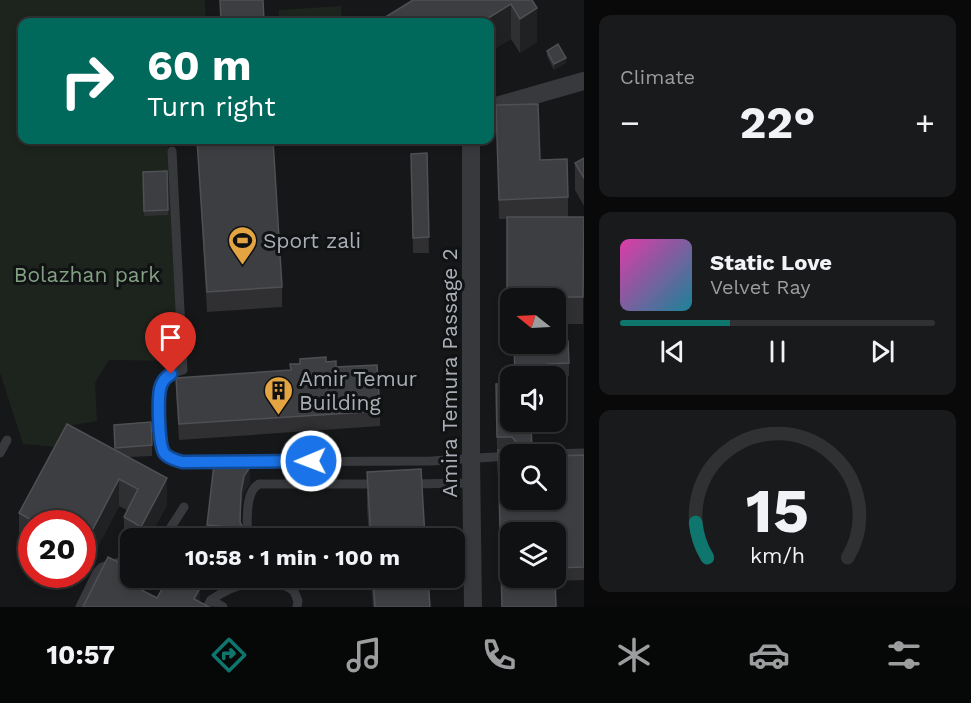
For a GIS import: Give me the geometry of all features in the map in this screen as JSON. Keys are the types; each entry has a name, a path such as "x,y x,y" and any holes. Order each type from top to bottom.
{"street":[{"path":"494,107 584,81"},
{"name":"Amira Temura Passage 2","path":"471,144 473,607"}],"lane":[{"path":"172,151 183,370 171,374 163,381 159,391 161,441 164,452 171,459 182,462 431,461 500,457"},
{"path":"0,453 7,440"},
{"path":"566,454 584,453"},
{"path":"402,484 471,483"},
{"path":"248,528 250,494 259,484 390,484"},
{"path":"170,528 184,507"},
{"path":"80,607 97,572 102,567 120,562"},
{"path":"209,604 225,591 236,586 275,581 294,591 298,601 297,607"},
{"path":"209,604 223,607"}],"green space":[{"name":"Bolazhan park","path":"0,0 205,0 206,18 18,18 18,144 168,144 178,361 109,360 95,383 97,421 68,426 56,447 23,444 0,373"},
{"path":"341,6 342,18 279,18 279,10"}],"building":[{"path":"220,0 263,0 264,18 221,18"},
{"path":"413,0 532,0 537,8 520,19 511,4 488,18 386,18"},
{"path":"558,44 566,58 554,64 547,51"},
{"path":"538,104 540,160 567,159 568,197 499,200 496,105"},
{"name":"Sport zali","path":"197,144 273,144 282,287 207,292"},
{"path":"427,153 429,237 413,238 411,154"},
{"path":"584,158 584,178 575,163"},
{"path":"167,171 168,210 144,211 143,172"},
{"path":"507,217 584,217 583,297 566,297 566,288 507,288"},
{"path":"566,341 568,341 569,363 515,366 514,354 566,354"},
{"name":"Amir Temur Building","path":"326,357 326,362 336,361 336,367 377,365 380,411 179,424 176,378 291,370 290,364 300,364 300,359"},
{"path":"496,384 500,384 500,432 531,432 532,444 516,444 512,437 497,437"},
{"path":"151,422 152,445 115,448 114,425"},
{"path":"67,424 167,478 141,527 124,517 138,489 119,479 96,523 96,510 21,510"},
{"path":"498,450 500,450 500,510 566,510 566,456 584,455 584,567 566,568 566,522 500,522 500,528"},
{"path":"214,464 250,467 244,476 241,492 240,522 243,528 207,525"},
{"path":"421,469 424,528 370,528 367,472"},
{"path":"108,557 120,563 120,588 138,588 157,598 162,588 200,588 194,599 209,607 83,607 92,588 96,588 96,581"},
{"path":"374,588 429,588 430,607 375,607"},
{"path":"502,588 555,588 556,607 502,607"}],"place":[{"name":"Sport zali","path":"242,266"},
{"name":"Amir Temur Building","path":"278,416"}],"route":[{"path":"171,374 163,381 159,391 161,441 164,452 171,459 182,462 311,461"}]}
